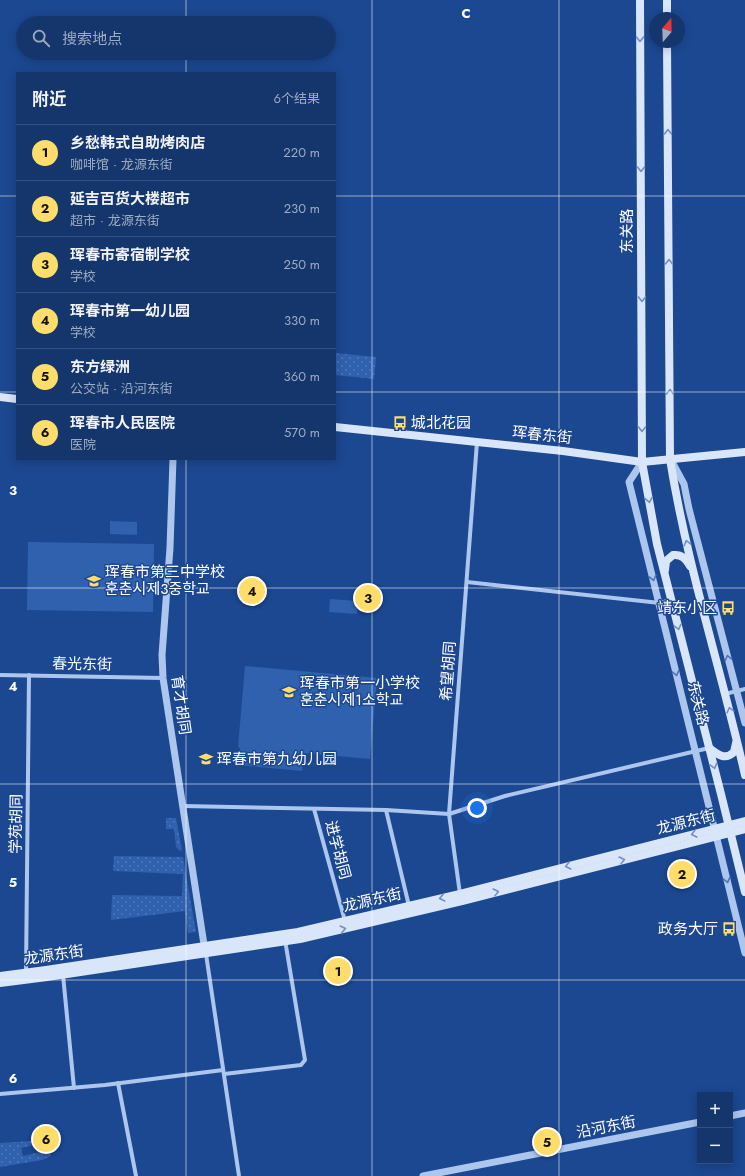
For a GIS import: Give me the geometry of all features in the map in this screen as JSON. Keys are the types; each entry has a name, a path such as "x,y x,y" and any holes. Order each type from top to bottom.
{"main road":[{"name":"东关路","path":"640,0 642,462 653,525 745,892"},
{"path":"667,0 667,12"},
{"name":"东关路","path":"667,48 670,459 680,516 726,694 745,775"},
{"path":"0,397 16,399"},
{"name":"珲春东街","path":"336,427 563,450 642,462 745,452"},
{"path":"666,578 666,561 670,556 677,554 684,557 695,575"},
{"path":"709,748 725,757 732,754 736,746 735,732"},
{"name":"龙源东街","path":"284,938 300,939 715,833 729,829 745,821"},
{"name":"龙源东街","path":"729,829 745,829"},
{"name":"龙源东街","path":"0,983 62,975 284,938 345,921 409,906 461,897"},
{"name":"龙源东街","path":"0,976 205,950"}],"street":[{"name":"希望胡同","path":"461,897 449,814 477,442"},
{"name":"东关路","path":"670,459 684,484 689,509 745,723"},
{"name":"育才胡同","path":"174,460 170,548 162,655 163,678 205,950"},
{"name":"东关路","path":"642,462 629,482 745,954"},
{"path":"467,582 659,602 671,600"},
{"name":"春光东街","path":"0,675 163,678"},
{"name":"学苑胡同","path":"26,973 29,675"},
{"path":"726,694 745,689"},
{"path":"183,806 386,810 449,814 505,796 709,748"},
{"name":"进学胡同","path":"314,809 345,921"},
{"path":"386,810 409,906"},
{"path":"0,1094 302,1065 305,1060 284,938"},
{"path":"205,950 239,1176"},
{"path":"62,975 74,1088"},
{"path":"118,1083 136,1176"},
{"path":"733,1115 745,1113"},
{"name":"沿河东街","path":"423,1176 697,1123"}],"shaded area":[{"path":"336,353 376,357 374,379 336,375"},
{"path":"110,521 137,522 137,535 110,534"},
{"path":"28,542 154,544 153,612 27,610"},
{"path":"330,599 358,601 357,614 329,612"},
{"path":"245,666 377,678 370,759 304,753 302,771 238,765 240,748 238,747"},
{"path":"166,818 176,818 182,850 180,851 176,847 174,829 166,829"},
{"path":"114,856 183,857 196,932 188,933 185,911 111,920 112,895 182,896 183,874 113,871"},
{"path":"47,1140 47,1142 21,1148 23,1156 49,1150 51,1156 42,1160 0,1167 0,1143"}],"place":[{"name":"城北花园","path":"400,423"},
{"name":"珲春市第三中学校 훈춘시제3중학교","path":"94,581"},
{"name":"珲春市第一幼儿园","path":"252,591"},
{"name":"珲春市寄宿制学校","path":"368,598"},
{"name":"靖东小区","path":"728,608"},
{"name":"珲春市第一小学校 훈춘시제1소학교","path":"289,692"},
{"name":"珲春市第九幼儿园","path":"206,759"},
{"name":"延吉百货大楼超市","path":"682,874"},
{"name":"政务大厅","path":"729,929"},
{"name":"乡愁韩式自助烤肉店","path":"338,971"},
{"name":"珲春市人民医院","path":"46,1139"},
{"name":"东方绿洲","path":"547,1142"}]}
